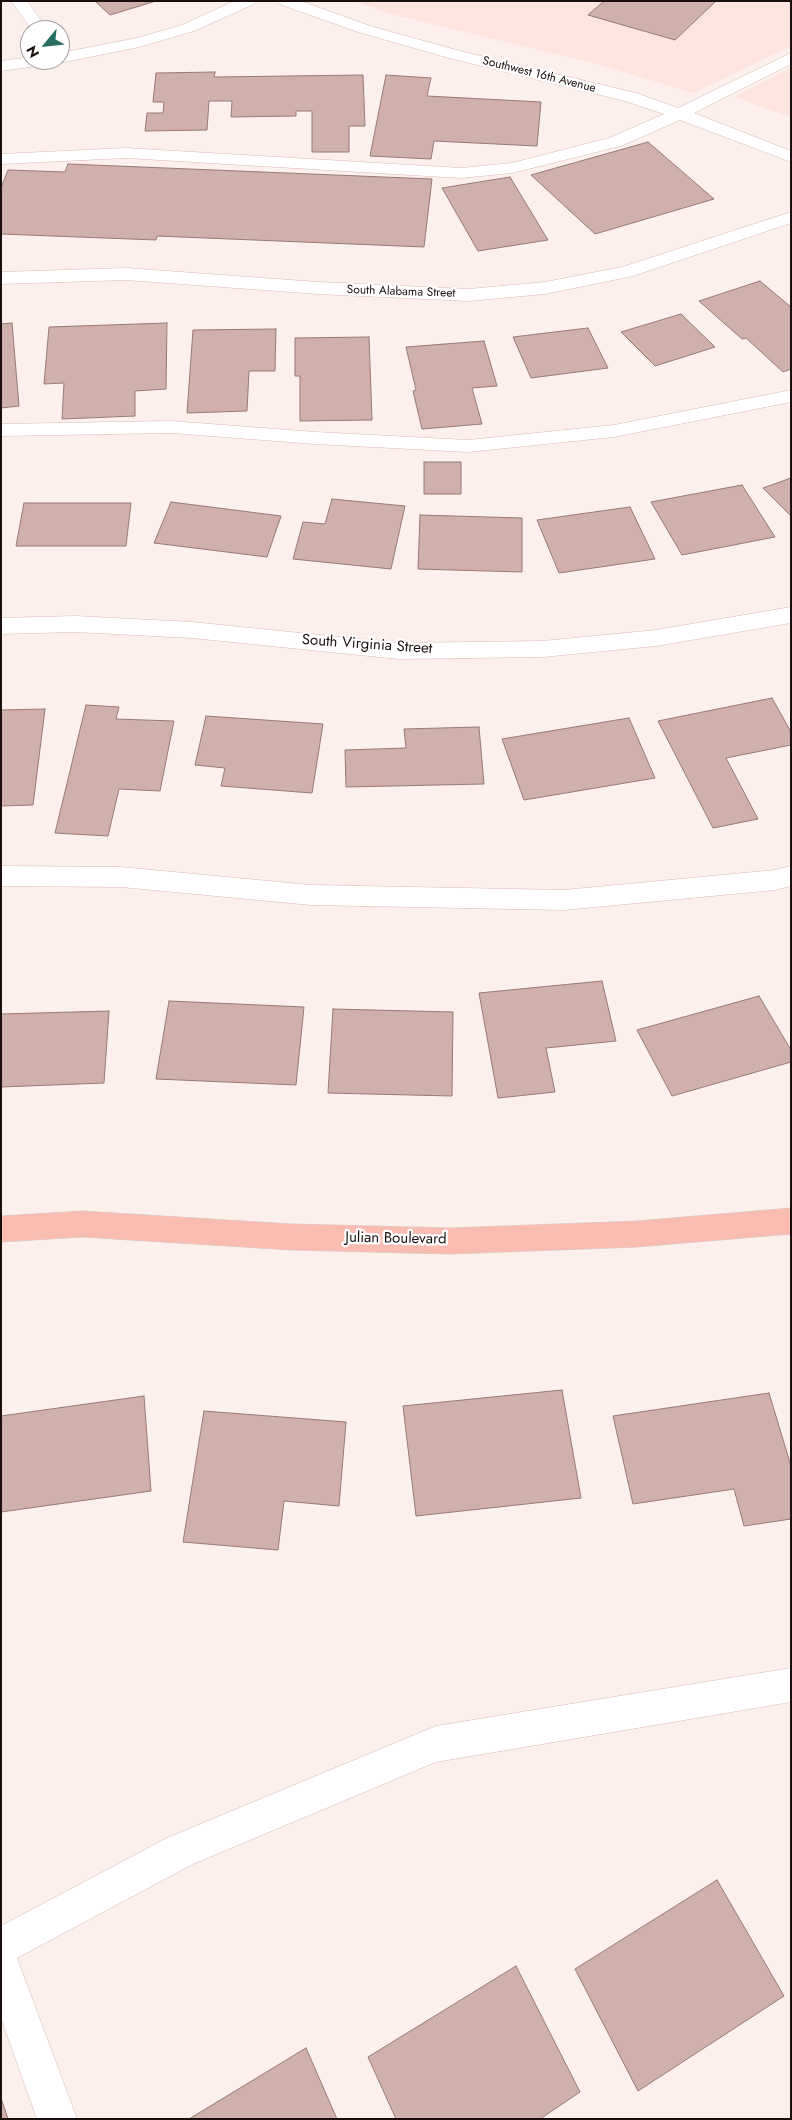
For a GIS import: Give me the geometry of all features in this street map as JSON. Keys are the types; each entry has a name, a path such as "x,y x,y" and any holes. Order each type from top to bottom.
{"main road":[{"name":"Julian Boulevard","path":"1,1229 82,1224 291,1237 451,1241 637,1234 791,1221"}],"street":[{"path":"19,1 33,20"},
{"path":"70,55 139,42 188,28 248,1"},
{"name":"Southwest 16th Avenue","path":"285,1 373,32 455,55 630,97 680,114 791,157"},
{"path":"1,160 126,153 175,154 461,173 512,168 615,142 680,114 791,58"},
{"path":"1,66 20,63"},
{"name":"South Alabama Street","path":"1,278 126,274 318,288 469,294 545,288 626,272 791,217"},
{"path":"1,430 171,427 315,438 468,446 614,431 791,396"},
{"name":"South Virginia Street","path":"1,626 75,624 182,630 399,651 543,649 656,638 791,615"},
{"path":"1,876 121,877 311,895 564,900 775,880 791,876"},
{"path":"1,1946 180,1851 436,1744 791,1685"},
{"path":"1,1965 57,2119"}],"shaded area":[{"path":"353,1 791,1 791,46 693,93 597,64 391,14"},
{"path":"791,68 791,117 734,97"}],"building":[{"path":"95,1 156,1 110,15"},
{"path":"604,1 716,1 675,40 588,15"},
{"path":"215,72 214,77 363,75 365,126 349,126 349,152 312,152 312,111 296,111 296,116 231,117 232,101 209,101 207,130 145,131 147,113 163,113 164,102 153,102 156,73"},
{"path":"386,75 431,78 427,96 541,102 537,146 434,141 431,159 370,156"},
{"path":"648,142 714,199 595,234 531,175"},
{"path":"68,164 432,179 424,247 157,236 156,240 1,234 1,188 8,170 65,172"},
{"path":"510,177 548,240 478,251 442,188"},
{"path":"760,281 791,307 791,369 783,372 746,338 742,339 699,301"},
{"path":"681,314 715,347 655,366 621,332"},
{"path":"12,323 19,406 1,408 1,324"},
{"path":"167,323 166,389 135,391 135,416 62,419 64,383 44,384 49,327"},
{"path":"588,328 608,368 531,378 513,337"},
{"path":"276,329 275,371 249,371 247,411 187,413 193,330"},
{"path":"369,337 372,420 300,421 300,376 295,376 295,338"},
{"path":"484,341 497,386 472,388 482,424 422,429 413,391 416,390 406,347"},
{"path":"424,462 461,462 461,494 424,494"},
{"path":"791,478 791,516 763,488"},
{"path":"742,485 775,537 682,555 651,502"},
{"path":"332,499 405,506 391,569 293,559 303,522 325,524"},
{"path":"171,502 281,516 267,557 154,543"},
{"path":"24,503 131,503 126,546 16,546"},
{"path":"630,507 655,559 559,573 537,520"},
{"path":"420,515 522,518 522,572 418,569"},
{"path":"772,698 791,732 791,745 726,758 758,819 713,828 658,721"},
{"path":"86,705 119,707 116,719 174,721 160,791 119,789 108,836 55,833"},
{"path":"45,709 33,805 1,806 1,710"},
{"path":"206,716 323,724 312,793 221,786 225,768 195,765"},
{"path":"629,718 655,778 524,800 502,739"},
{"path":"479,727 484,784 346,787 345,750 406,748 404,729"},
{"path":"602,981 616,1041 546,1048 555,1092 498,1098 479,993"},
{"path":"759,996 791,1050 791,1062 672,1096 637,1030"},
{"path":"169,1001 304,1007 296,1085 156,1079"},
{"path":"333,1009 453,1012 452,1096 328,1093"},
{"path":"109,1011 104,1083 1,1087 1,1014"},
{"path":"562,1390 581,1498 416,1516 403,1406"},
{"path":"769,1393 791,1466 791,1519 744,1526 734,1489 633,1504 613,1416"},
{"path":"144,1396 151,1491 1,1512 1,1416"},
{"path":"204,1411 346,1422 339,1506 284,1501 278,1550 183,1542"},
{"path":"717,1880 784,1996 638,2091 575,1969"},
{"path":"516,1966 580,2092 540,2119 396,2119 368,2057"},
{"path":"306,2048 337,2119 189,2119"},
{"path":"1,2098 8,2119 1,2119"}]}
